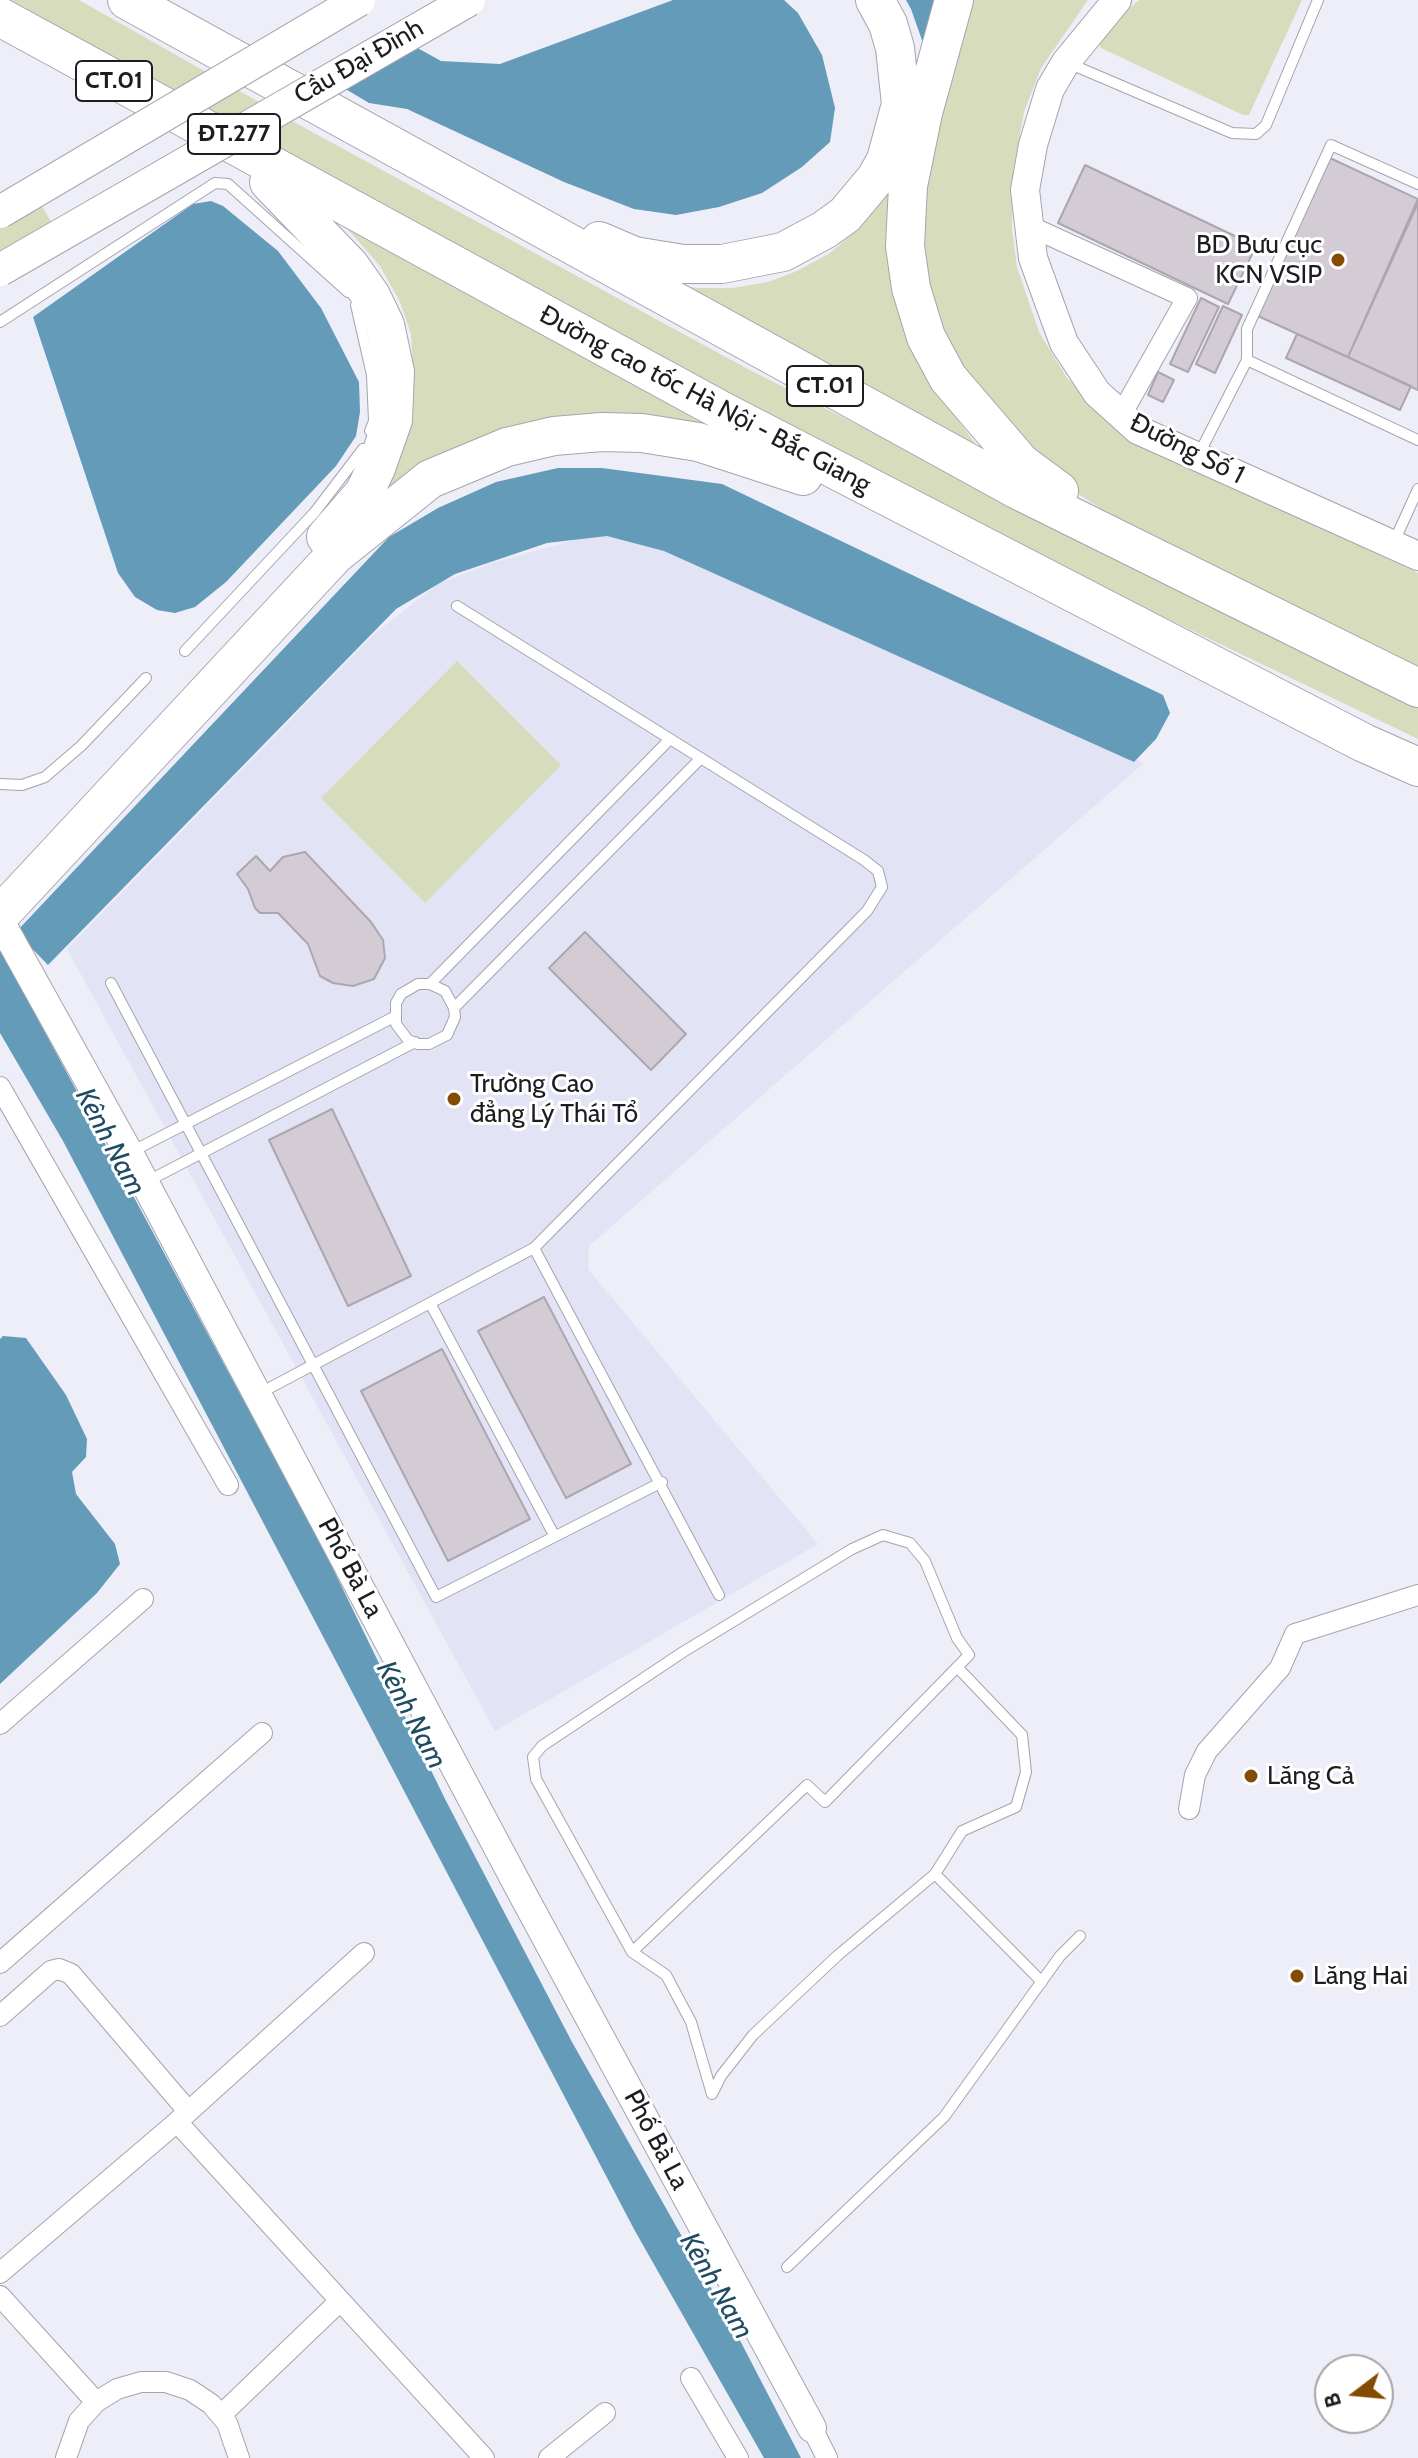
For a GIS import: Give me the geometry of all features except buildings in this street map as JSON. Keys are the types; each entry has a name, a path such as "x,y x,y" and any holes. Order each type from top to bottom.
{"highway":[{"name":"CT.01","path":"127,0 318,108 1018,490 1406,682"},
{"path":"150,0 266,79"},
{"path":"318,108 507,193 619,251 683,264 763,258 802,244 845,215 863,196 886,160 901,104 895,48 888,24 875,0"},
{"path":"954,0 923,113 905,215 907,266 914,299 926,337 948,378 1021,463 1054,487 1406,682"},
{"name":"Đường cao tốc Hà Nội - Bắc Giang","path":"0,17 228,145 724,412 1364,743 1418,767"},
{"path":"0,888 364,493 393,420 395,372 385,325 371,296 350,266 302,212 228,145"},
{"path":"0,918 216,680 356,535 430,479 483,454 528,442 580,433 642,433 732,450 797,473 1183,648"}],"main road":[{"name":"Cầu Đại Đình","path":"0,212 359,0"},
{"name":"Cầu Đại Đình","path":"0,270 469,0"}],"street":[{"name":"Đường Số 1","path":"1117,0 1066,62 1050,89 1033,145 1025,190 1027,225 1041,286 1064,343 1097,393 1138,430 1405,550"},
{"path":"1027,225 1187,298 1121,415"},
{"name":"Phố Bà La","path":"0,918 812,2428"},
{"path":"0,1087 228,1485"},
{"path":"1189,1809 1195,1775 1207,1751 1280,1668 1295,1634 1418,1595"},
{"path":"0,1724 143,1599"},
{"path":"0,1963 262,1733"},
{"path":"0,2273 182,2117 364,1953"},
{"path":"0,2016 51,1971 59,1969 71,1974 182,2117 340,2301 484,2458"},
{"path":"0,2296 96,2402"},
{"path":"221,2415 340,2301"},
{"path":"691,2378 738,2458"},
{"path":"66,2458 79,2421 96,2402 117,2389 141,2382 166,2382 190,2390 221,2415 237,2446 239,2458"},
{"path":"549,2458 605,2413"},
{"path":"812,2428 827,2458"}],"lane":[{"path":"1066,62 1232,133 1256,134 1266,125 1318,0"},
{"path":"1197,457 1247,360 1247,329 1331,145 1418,184"},
{"path":"0,322 215,183 228,184 345,289 356,304 372,375 374,421 361,457 315,512 185,651"},
{"path":"1247,360 1418,440"},
{"path":"1405,550 1418,489"},
{"path":"258,1394 534,1248 867,911 882,887 878,871 864,860 457,606"},
{"path":"0,784 22,785 45,777 81,746 146,678"},
{"path":"430,984 670,739"},
{"path":"454,1008 701,758"},
{"path":"111,983 436,1597 662,1482"},
{"path":"418,984 430,984 445,991 454,1008 455,1017 447,1035 429,1044 415,1042 401,1033 394,1017 401,994 418,984"},
{"path":"129,1153 394,1017"},
{"path":"145,1183 415,1042"},
{"path":"534,1248 662,1482 719,1595"},
{"path":"430,1303 554,1535"},
{"path":"632,1952 807,1785 825,1802 957,1667 969,1655 957,1638 925,1561 910,1543 883,1535 852,1549 683,1652 542,1746 532,1762 536,1779 632,1952 666,1975 691,2022 712,2094 753,2035 837,1956 935,1874 962,1831 1016,1807 1026,1772 1022,1735 957,1667"},
{"path":"935,1874 1042,1982"},
{"path":"787,2267 944,2117 1071,1942 1080,1936"}],"shaded area":[{"name":"Trường Cao đẳng Lý Thái Tổ","path":"596,534 619,534 699,560 1144,763 589,1246 588,1269 818,1544 495,1731 67,949 374,634 438,584 492,563"}],"green space":[{"path":"11,0 79,0 305,128 746,368 1155,576 1418,701 1418,739 1126,599 866,468 152,81"},
{"path":"973,0 1088,0 1041,68 1024,112 1013,172 1012,229 1017,267 1039,332 1067,378 1136,442 1418,573 1418,675 1222,569 1101,509 1074,491 1027,453 942,340 918,259 932,136"},
{"path":"1139,0 1302,0 1249,115 1243,115 1101,48 1098,43 1107,28"},
{"path":"900,161 932,386 981,451 609,277 698,288 733,288 768,282 797,271 830,253 850,236 870,212"},
{"path":"39,201 53,225 0,255 0,225"},
{"path":"344,225 730,431 651,422 366,496 413,367 411,334 400,302 380,266"},
{"path":"457,661 561,765 425,903 321,798"}],"water":[{"path":"673,0 784,0 798,13 822,55 835,108 830,142 802,167 762,193 719,207 676,215 634,209 564,182 407,109 369,103 307,66 376,25 441,61 500,64"},
{"path":"906,0 936,0 923,43 911,9"},
{"path":"211,201 223,206 278,251 321,308 359,382 360,412 356,436 336,466 226,582 195,607 175,613 157,610 135,597 118,573 33,317 193,204"},
{"path":"558,468 602,468 722,484 1163,695 1170,713 1156,739 1134,762 664,551 607,536 547,543 455,574 396,609 48,965 16,932 389,537 438,508 496,482"},
{"name":"Kênh Nam","path":"0,949 320,1542 445,1799 572,2042 732,2325 801,2458 764,2458 635,2231 63,1141 0,1033"},
{"path":"3,1336 26,1338 66,1395 87,1439 86,1457 72,1472 76,1494 115,1544 120,1564 97,1593 0,1684 0,1339"}],"pier":[{"path":"375,21 412,41 332,86 304,67"}],"place":[{"name":"BD Bưu cục KCN VSIP","path":"1338,260"},
{"name":"Trường Cao đẳng Lý Thái Tổ","path":"454,1099"},
{"name":"Lăng Cả","path":"1251,1776"},
{"name":"Lăng Hai","path":"1297,1976"}]}
